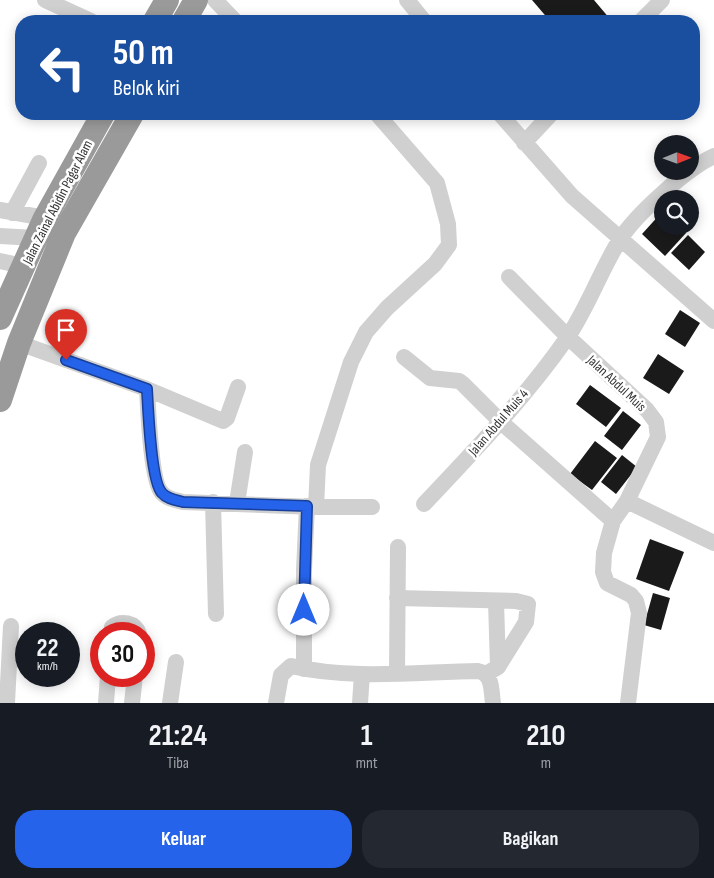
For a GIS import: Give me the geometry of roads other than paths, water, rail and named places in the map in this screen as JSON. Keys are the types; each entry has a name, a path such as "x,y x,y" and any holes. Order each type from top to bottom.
{"highway":[{"path":"158,15 167,0"},
{"path":"187,15 196,0"},
{"name":"Jalan Zainal Abidin Pagar Alam","path":"0,318 40,228 100,120"},
{"name":"Jalan Zainal Abidin Pagar Alam","path":"0,400 19,343 64,233 129,120"}],"street":[{"path":"45,0 78,15"},
{"path":"215,0 229,15"},
{"path":"407,0 419,15"},
{"path":"647,15 662,0"},
{"path":"304,669 304,570 318,465 351,362 366,332 388,308 435,264 450,245 448,224 437,183 382,120"},
{"path":"505,120 572,196 714,322"},
{"path":"524,143 545,120"},
{"path":"568,337 620,240 650,205 681,178 714,156"},
{"path":"39,163 6,211 40,228"},
{"path":"0,236 40,228"},
{"path":"0,261 23,266"},
{"name":"Jalan Abdul Muis","path":"509,277 568,337 647,410 656,422 658,437 627,502 613,521"},
{"name":"Jalan Abdul Muis 4","path":"424,504 501,422 568,337"},
{"path":"19,343 147,389 223,421 227,418 238,387"},
{"path":"404,357 430,378 459,381 464,384 501,422 613,521 604,553 603,572 607,583 631,595 636,601 639,613 628,703"},
{"path":"147,389 148,421 156,482 162,494 177,501 372,507"},
{"path":"237,503 245,452"},
{"path":"213,502 216,614"},
{"path":"627,502 714,543"},
{"path":"397,673 398,547"},
{"path":"397,598 522,601 528,604 526,622 492,670"},
{"path":"493,703 490,683 496,601"},
{"path":"7,703 11,626"},
{"path":"170,703 176,662"},
{"path":"276,703 278,684 283,671 291,666 304,669 362,674 492,670"},
{"path":"360,703 362,674"},
{"path":"106,703 107,687"},
{"path":"132,703 134,687"}]}
